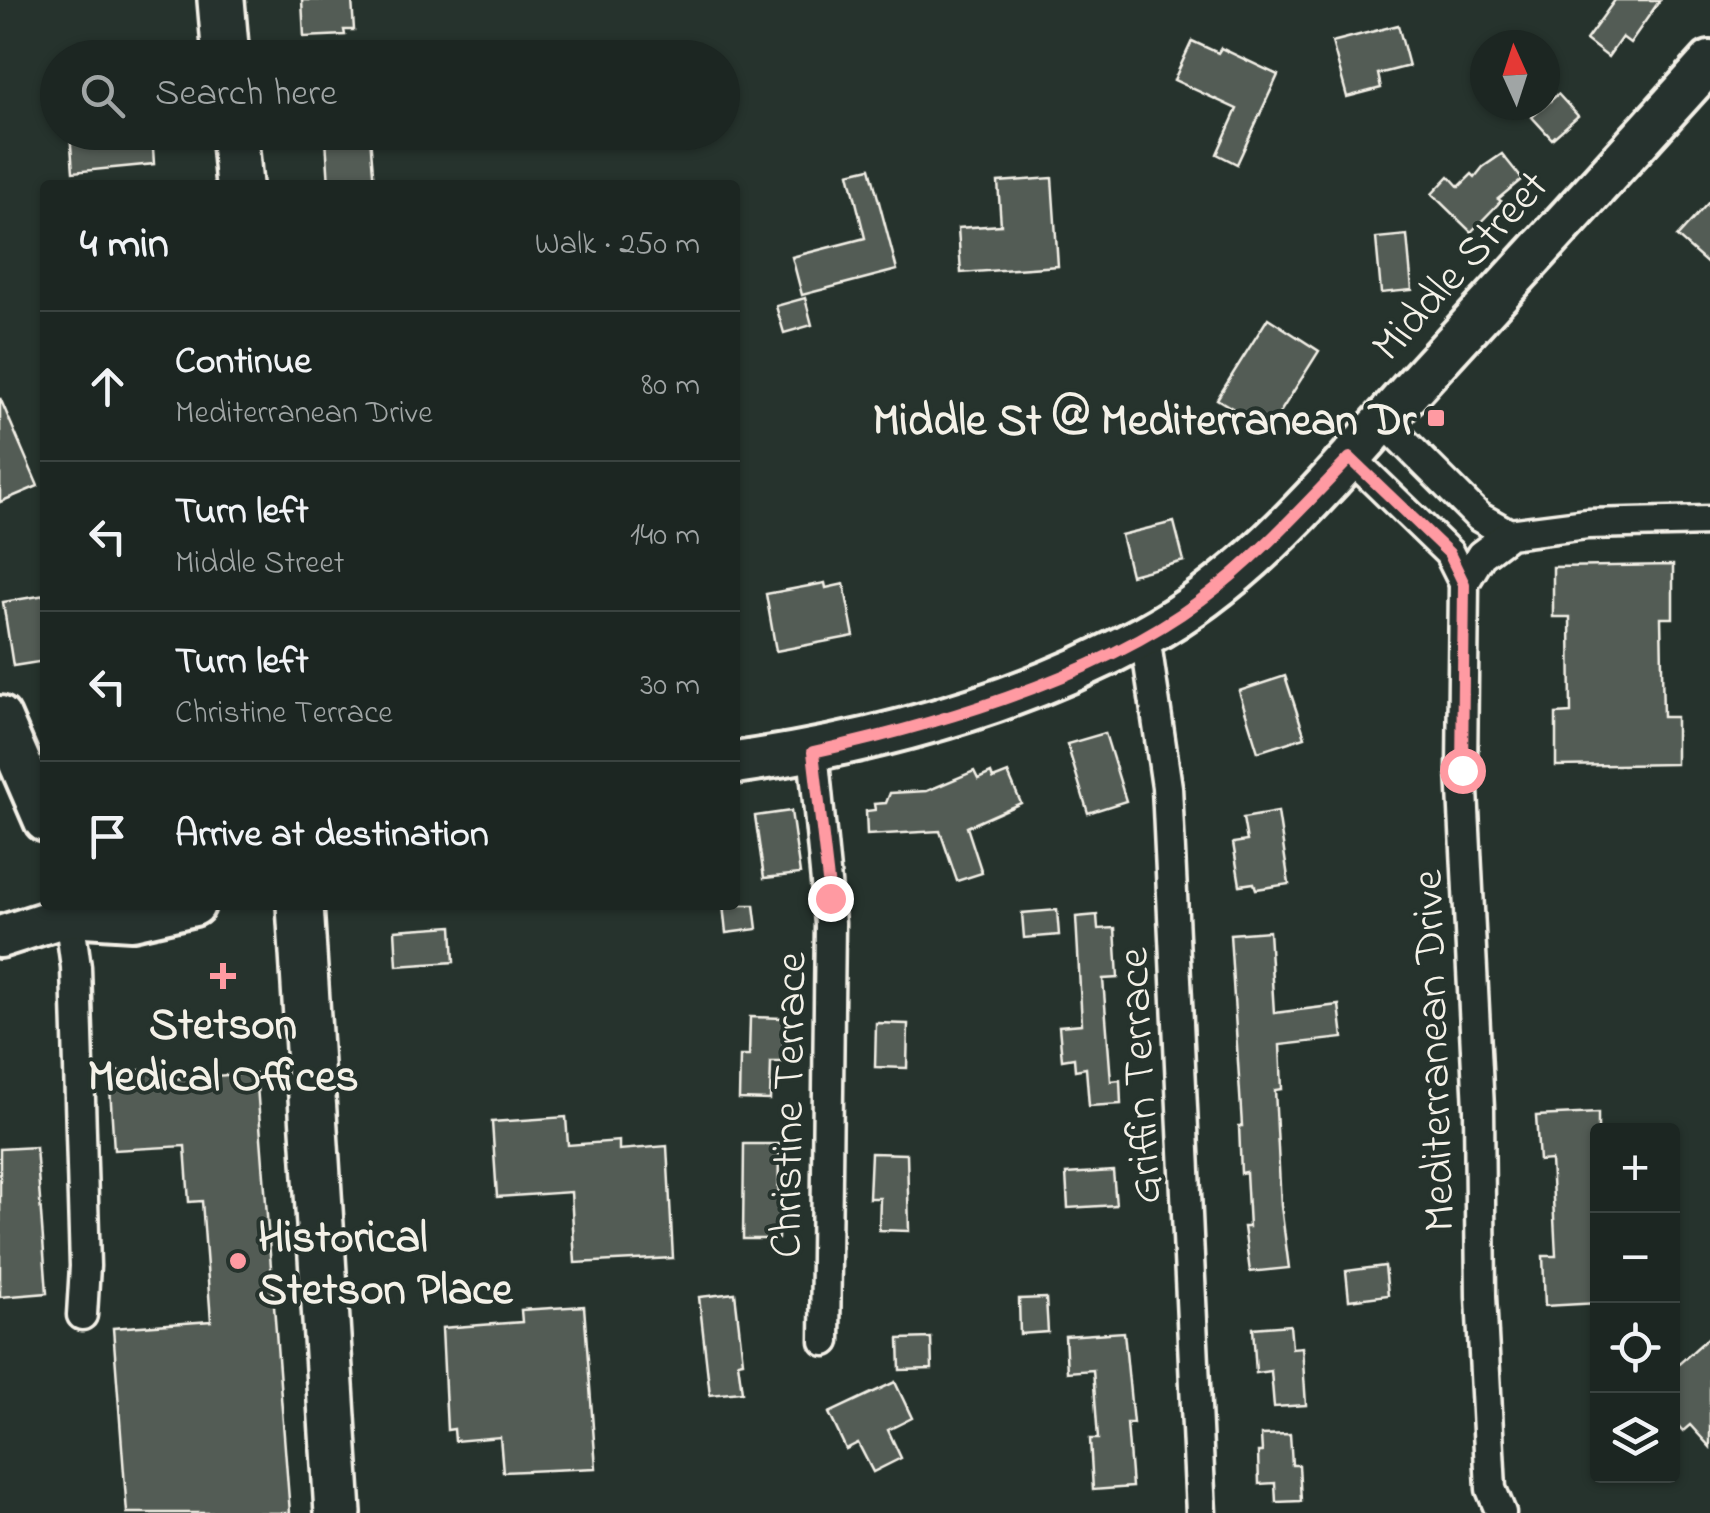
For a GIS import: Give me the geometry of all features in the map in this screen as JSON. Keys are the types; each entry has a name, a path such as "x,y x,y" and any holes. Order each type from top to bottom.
{"main road":[{"path":"221,0 224,40"},
{"name":"Middle Street","path":"740,762 813,752 884,735 1020,691 1145,636 1201,600 1254,556 1350,458 1710,62"},
{"path":"236,150 239,180"},
{"path":"0,717 40,809"},
{"path":"0,937 66,910"},
{"path":"83,910 132,918 170,910"},
{"path":"300,910 338,1513"}],"street":[{"path":"1383,421 1478,517 1510,534"},
{"path":"1350,458 1449,553 1464,584"},
{"path":"1464,584 1481,555 1510,534 1587,524 1710,521"},
{"name":"Mediterranean Drive","path":"1464,584 1462,770 1479,1109 1481,1296 1491,1489 1501,1513"},
{"name":"Griffin Terrace","path":"1145,636 1167,787 1201,1513"},
{"name":"Christine Terrace","path":"813,752 830,923 825,1341"},
{"path":"71,910 81,1115 85,1266 82,1315"}],"building":[{"path":"302,0 352,0 354,30 344,30 345,35 304,37"},
{"path":"1615,0 1660,0 1630,43 1622,37 1608,57 1586,40"},
{"path":"1398,25 1409,66 1378,74 1381,88 1347,97 1332,42"},
{"path":"1192,41 1218,53 1221,48 1278,75 1237,164 1217,154 1237,109 1174,80"},
{"path":"1560,96 1578,116 1552,139 1535,120 1560,120"},
{"path":"71,150 153,150 154,164 73,172"},
{"path":"327,150 371,150 374,180 329,180"},
{"path":"1502,154 1522,179 1498,199 1501,201 1471,232 1432,194 1449,176 1459,187"},
{"path":"870,168 897,270 802,295 792,257 865,238 849,173"},
{"path":"1052,178 1058,266 961,273 958,228 1001,225 998,182"},
{"path":"1710,201 1710,266 1677,237"},
{"path":"1407,235 1412,290 1381,293 1376,238"},
{"path":"805,298 812,325 784,333 776,306"},
{"path":"1268,318 1319,351 1269,430 1217,399"},
{"path":"0,398 38,486 0,502"},
{"path":"1174,522 1184,561 1131,575 1121,535"},
{"path":"1673,565 1673,618 1661,618 1663,717 1676,717 1676,764 1556,766 1556,714 1571,713 1570,617 1553,617 1553,567"},
{"path":"825,583 826,588 844,584 854,636 776,651 766,594"},
{"path":"40,596 40,662 13,666 3,602"},
{"path":"1285,676 1305,737 1258,752 1239,691"},
{"path":"1105,733 1126,801 1088,813 1067,744"},
{"path":"974,771 978,779 991,773 993,779 1008,773 1021,803 967,827 982,873 957,881 940,831 867,835 866,811 875,810 874,804 886,803 890,793 927,791"},
{"path":"791,811 800,874 764,878 755,816"},
{"path":"1278,812 1289,884 1256,889 1254,883 1240,885 1233,843 1247,841 1243,818"},
{"path":"754,905 757,929 726,933 724,910"},
{"path":"1057,910 1059,935 1024,938 1022,913"},
{"path":"1097,915 1098,929 1115,928 1118,978 1103,979 1111,1081 1120,1080 1121,1104 1089,1106 1086,1068 1075,1070 1074,1058 1062,1060 1059,1026 1082,1024 1076,917"},
{"path":"452,926 454,962 397,966 395,930"},
{"path":"1269,931 1274,1013 1339,1005 1343,1038 1280,1045 1282,1089 1275,1090 1281,1206 1289,1268 1250,1272 1244,1227 1249,1227 1246,1172 1241,1173 1242,1126 1230,934"},
{"path":"750,1017 784,1018 783,1062 771,1062 770,1100 739,1099 740,1056 749,1056"},
{"path":"876,1023 908,1024 907,1068 875,1067"},
{"name":"Historical Stetson Place","path":"157,1069 158,1080 256,1073 290,1513 127,1513 113,1328 211,1321 202,1201 189,1202 185,1146 114,1150 109,1072"},
{"path":"1598,1113 1598,1123 1590,1123 1590,1303 1545,1306 1543,1256 1556,1256 1551,1160 1539,1161 1536,1116"},
{"path":"566,1117 568,1145 619,1141 619,1150 667,1146 673,1258 575,1263 571,1192 497,1197 492,1122"},
{"path":"744,1144 779,1144 778,1239 743,1239"},
{"path":"36,1147 47,1293 0,1297 0,1149"},
{"path":"871,1153 907,1154 909,1231 879,1230 880,1198 869,1198"},
{"path":"1113,1171 1116,1205 1068,1208 1066,1174"},
{"path":"1385,1266 1388,1295 1349,1300 1346,1271"},
{"path":"735,1293 743,1361 738,1362 742,1392 710,1395 699,1297"},
{"path":"1046,1298 1048,1332 1020,1334 1019,1299"},
{"path":"584,1306 596,1468 503,1472 500,1437 455,1441 454,1429 447,1430 442,1328 522,1322 521,1310"},
{"path":"1290,1325 1292,1348 1302,1347 1306,1405 1274,1407 1271,1371 1256,1373 1253,1328"},
{"path":"1124,1332 1133,1423 1127,1423 1132,1487 1093,1490 1090,1439 1098,1439 1093,1370 1067,1372 1065,1336"},
{"path":"1710,1336 1710,1447 1690,1425 1683,1431 1680,1428 1680,1363"},
{"path":"931,1338 932,1369 900,1370 899,1339"},
{"path":"895,1382 912,1418 888,1430 901,1458 873,1472 858,1443 846,1449 829,1413"},
{"path":"1290,1434 1292,1465 1299,1465 1301,1501 1276,1502 1275,1483 1259,1484 1261,1435"}],"place":[{"name":"Middle St @ Mediterranean Dr","path":"1436,418"},
{"name":"Stetson Medical Offices","path":"223,976"},
{"name":"Historical Stetson Place","path":"238,1261"}],"route":[{"path":"830,898 813,752 884,735 1020,691 1145,636 1201,600 1254,556 1350,458 1449,553 1464,584 1462,770"}]}
